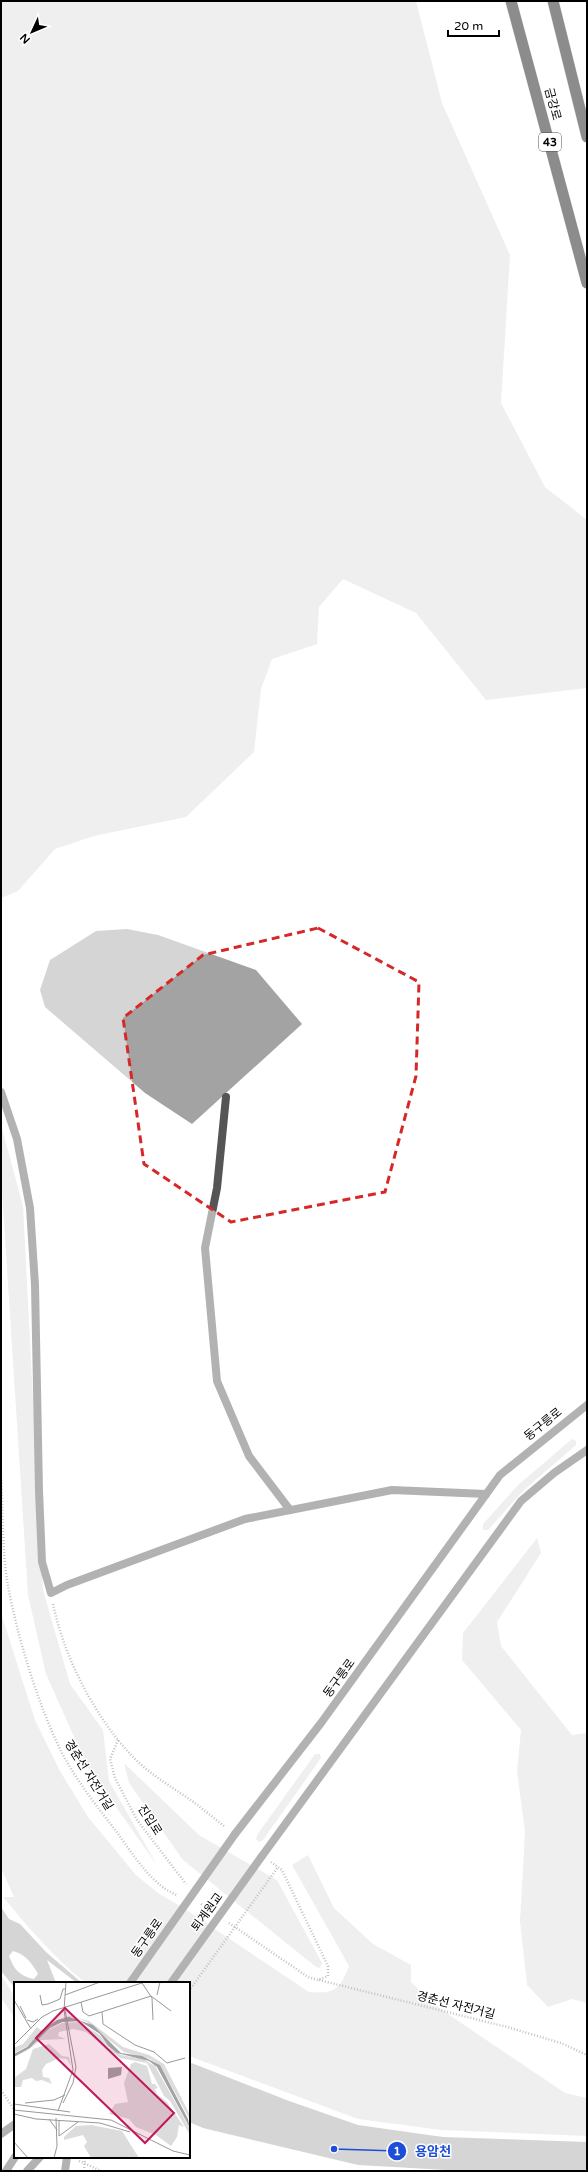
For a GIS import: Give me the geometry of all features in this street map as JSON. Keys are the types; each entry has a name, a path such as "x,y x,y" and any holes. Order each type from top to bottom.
{"highway":[{"name":"금강로","path":"511,1 587,284"},
{"name":"금강로","path":"553,1 587,137"}],"street":[{"path":"1,1092 17,1139 30,1208 35,1285 39,1491 42,1562 51,1594 67,1585 245,1519 392,1490 486,1494"},
{"path":"226,1097 217,1188 205,1248 217,1381 249,1456 290,1510"},
{"name":"동구릉로","path":"131,1982 235,1834 321,1723 500,1475 587,1405"},
{"path":"262,1856 521,1501 554,1473 587,1450"},
{"name":"퇴계원교","path":"172,1982 262,1856"},
{"path":"2,2133 14,2125"},
{"path":"6,2171 14,2158"},
{"path":"29,2170 39,2158"},
{"path":"66,2171 71,2158"}],"path":[{"name":"경춘선 자전거길","path":"1,1477 8,1585 17,1623 38,1695 63,1754 94,1803 141,1866 170,1892 184,1897"},
{"path":"51,1594 57,1624 86,1693 118,1740 134,1758 163,1783 191,1801 235,1834"},
{"name":"진입로","path":"118,1740 110,1759 115,1778 137,1820 188,1886"},
{"path":"262,1856 282,1870 328,1966 328,1976 318,1980"},
{"path":"190,1990 278,1867"},
{"path":"199,1902 212,1911"},
{"name":"경춘선 자전거길","path":"224,1920 308,1977 507,2027 561,2043 587,2055"},
{"path":"1,2090 14,2110"},
{"path":"71,2158 101,2171"},
{"path":"84,2171 85,2158"}],"highlighted area":[{"path":"318,928 419,982 416,1076 385,1192 231,1222 144,1164 123,1018 203,955"}],"shaded area":[{"path":"1,1 416,1 442,103 510,255 501,403 545,487 587,520 587,688 486,700 416,613 343,579 319,607 317,644 272,659 261,689 254,752 186,817 94,836 55,849 18,891 1,898"},
{"path":"127,929 158,935 256,970 302,1024 192,1124 145,1093 45,1007 40,990 50,960 96,931"},
{"path":"1,1125 23,1206 43,1590 70,1684 103,1730 109,1781 157,1865 87,1766 46,1674 28,1595 1,1175"},
{"path":"572,1439 576,1441 576,1445 524,1490 488,1530 483,1530 483,1524 518,1485"},
{"path":"537,1538 541,1553 497,1622 501,1646 572,1735 587,1733 587,2003 572,1999 548,2007 527,1985 520,1921 525,1832 517,1771 521,1730 462,1660 463,1633"},
{"path":"1,1613 35,1720 60,1771 88,1817 135,1874 158,1893 188,1911 309,1992 325,1992 335,1989 339,1985 349,1966 292,1865 308,1855 334,1908 373,1944 411,1965 411,1982 439,2008 565,2093 587,2098 587,2136 441,2130 358,2119 190,2056 190,1982 85,1982 63,1964 3,1897 14,1897 1,1868"},
{"path":"315,1754 320,1754 321,1758 263,1840 259,1842 256,1839 257,1835"},
{"path":"124,1763 199,1835 277,1880 322,1963 320,1968 316,1967 183,1860 129,1783"},
{"path":"1,1907 9,1919 20,1924 46,1952 81,1982 76,1982 47,1960 56,1982 14,1982 14,1987 1,1971","holes":["13,1951 21,1954 36,1970 38,1974 34,1979 24,1976 13,1965 9,1956"]},
{"path":"1,1975 14,1995 14,2017 1,1998"},
{"path":"190,2062 289,2101 358,2125 443,2137 587,2142 587,2171 464,2171 358,2165 203,2128 190,2122"}],"place":[{"name":"용암천","path":"334,2149"}]}
